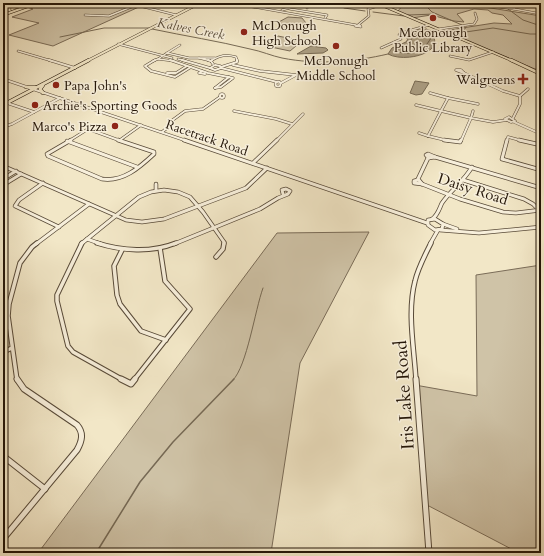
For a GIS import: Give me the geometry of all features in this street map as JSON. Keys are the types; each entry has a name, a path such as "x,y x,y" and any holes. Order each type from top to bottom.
{"main road":[{"path":"3,14 25,3"},
{"path":"3,14 37,3"},
{"path":"6,104 118,44 200,3"},
{"path":"377,3 541,74"},
{"path":"20,5 19,6 21,7 29,6"},
{"path":"26,87 34,87 44,84"},
{"path":"43,93 40,89 44,84"},
{"path":"18,97 38,91"}],"street":[{"path":"3,4 13,3"},
{"path":"231,3 356,25 359,27 369,16 368,10 372,7 387,3"},
{"path":"267,3 265,5 273,3"},
{"path":"284,3 288,7 327,15 325,18"},
{"path":"278,12 288,7 290,3"},
{"path":"307,8 311,3"},
{"path":"472,3 541,14"},
{"path":"510,3 514,6 514,9"},
{"path":"532,3 536,6 541,6"},
{"path":"85,16 109,16 136,5 176,15"},
{"path":"274,9 281,10"},
{"path":"439,29 474,24 477,19 474,13"},
{"path":"356,25 364,21"},
{"path":"381,48 398,41 401,33 429,25"},
{"path":"118,44 211,69 220,69 278,83 296,74"},
{"path":"158,59 180,45"},
{"path":"18,51 75,68"},
{"path":"450,56 469,60 493,52"},
{"path":"167,53 189,58 199,58 216,58 228,55 234,56 237,62 231,66 220,69 211,69 199,58"},
{"path":"216,58 211,69 212,76 217,74 229,77 233,78 221,87 215,88 229,77"},
{"path":"191,67 176,77 150,70 145,66 153,60 158,59 170,60 202,70 199,73 211,69 231,66 260,71 302,75"},
{"path":"162,74 176,73 187,66"},
{"path":"464,73 503,91 520,96"},
{"name":"Racetrack Road","path":"3,79 405,214 439,230"},
{"path":"514,122 515,120 513,118 520,104 520,96 528,89"},
{"path":"430,93 478,104"},
{"path":"162,132 167,128 170,122 185,111 204,108 220,97"},
{"path":"3,127 12,124 60,98"},
{"path":"428,136 448,98"},
{"path":"6,104 18,106 34,112"},
{"path":"416,105 493,122 506,120 541,134"},
{"path":"234,111 276,119 292,124"},
{"path":"419,133 460,142 473,111"},
{"path":"253,163 303,114"},
{"path":"506,120 506,117 513,118"},
{"path":"121,140 142,125"},
{"path":"88,129 154,152 122,178 106,180 48,156 47,154 67,141 88,129"},
{"path":"541,145 508,137 502,159 541,170"},
{"path":"67,141 136,167"},
{"name":"Daisy Road","path":"540,210 516,213 503,212 460,199 422,184 414,183 414,181 418,180 429,158 435,157 541,188"},
{"path":"3,166 116,216 133,222 152,222 246,188 267,168"},
{"path":"472,167 463,180 448,194 441,204 439,212 443,223 453,228 484,233"},
{"path":"3,179 16,171"},
{"path":"3,185 21,174"},
{"name":"Daisy Road","path":"418,180 422,184"},
{"path":"463,180 477,186 524,199 540,210"},
{"path":"43,183 19,200 15,206 59,227"},
{"path":"156,184 156,190"},
{"path":"160,248 164,281 190,309 130,384 72,352 68,346 57,301 57,295 80,245 138,197 147,192 156,190 186,195 192,200 224,242 223,249 216,257"},
{"path":"87,239 98,244 122,250 147,250 160,248 260,209 272,203 283,194"},
{"path":"3,539 77,450 81,444 82,432 77,425 24,389 18,380 8,316 9,304 22,259 32,247 89,204"},
{"path":"432,238 428,225 431,219 439,212"},
{"name":"Racetrack Road","path":"405,214 443,223"},
{"name":"Iris Lake Road","path":"429,553 412,303 415,280 429,249 432,238 439,230 444,228 443,223"},
{"path":"439,230 484,233 541,227"},
{"path":"122,250 114,266 116,294 120,304 141,331 166,340"},
{"path":"3,318 8,316"},
{"path":"3,352 12,348"},
{"path":"3,456 45,489"}],"shaded area":[{"path":"39,3 128,3 141,6 53,46 9,35 39,23 12,17 33,9 27,7"},
{"path":"405,3 459,3 541,16 541,69 535,69 462,39 466,35 458,38 443,31 494,23 512,24 503,15 492,13 488,10 474,9 457,14 464,22 431,15 412,18 397,12"},
{"path":"288,17 302,18 306,23 299,27 277,23"},
{"path":"278,36 302,41 290,51 266,46"},
{"path":"369,232 300,363 271,553 38,553 277,233"},
{"path":"541,265 541,553 519,553 427,505 415,385 477,396 476,275"}],"water":[{"path":"427,29 434,37 434,44 431,49 424,54 396,57 388,54 392,48 406,42 408,39 404,36 405,34 417,30"},
{"path":"311,46 326,48 328,50 323,53 297,54"},
{"path":"415,81 429,83 422,94 416,95 410,93"}],"waterway":[{"path":"316,3 325,5"},
{"path":"423,3 432,12 462,25"},
{"path":"500,3 505,6"},
{"path":"344,8 365,11"},
{"path":"508,9 523,20 541,26"},
{"path":"373,12 404,16"},
{"path":"408,15 436,14"},
{"name":"Kalves Creek","path":"463,32 466,27"},
{"name":"Kalves Creek","path":"60,37 104,28 149,28"},
{"name":"Kalves Creek","path":"452,34 493,28 530,34 541,34"},
{"name":"Kalves Creek","path":"152,29 226,43 295,60 335,62 388,54"},
{"name":"Kalves Creek","path":"428,30 449,35"},
{"path":"233,380 238,373 247,351 263,288"},
{"path":"96,553 140,482 173,442 234,379"}],"railway":[{"path":"3,6 14,3"}],"place":[{"name":"Mcdonough Public Library","path":"433,18"},
{"name":"McDonugh High School","path":"244,32"},
{"name":"McDonugh Middle School","path":"336,46"},
{"name":"Walgreens","path":"523,79"},
{"name":"Papa John's","path":"56,85"},
{"name":"Archie's Sporting Goods","path":"35,105"},
{"name":"Marco's Pizza","path":"115,126"}]}
